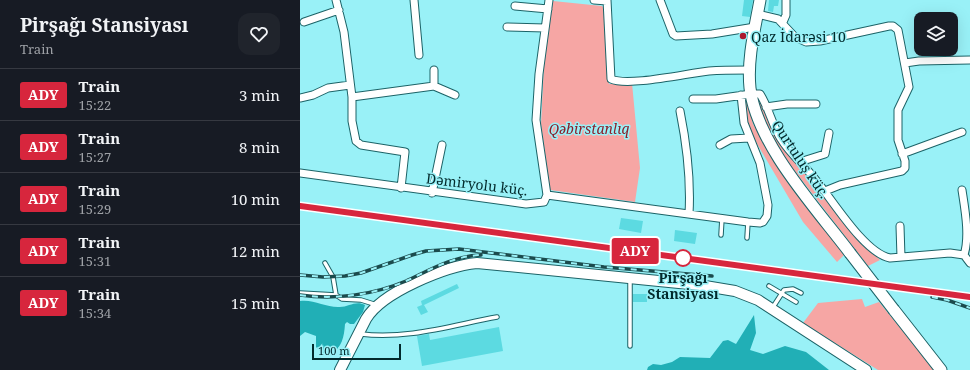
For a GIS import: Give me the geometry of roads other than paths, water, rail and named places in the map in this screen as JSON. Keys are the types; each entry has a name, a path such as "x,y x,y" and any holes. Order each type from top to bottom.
{"main road":[{"name":"Qurtuluş küç.","path":"760,0 746,94 774,150 850,253 941,370"},
{"path":"340,370 358,333 370,312 377,305 408,286 450,269 468,264 498,264 699,285 735,291 755,298 772,308 866,370"}],"street":[{"path":"336,0 344,32 352,97 352,121 358,144 405,152 401,188"},
{"path":"414,0 419,55"},
{"name":"Dəmiryolu küç.","path":"300,174 432,193 526,204 544,202 548,194 536,120 539,74 549,0"},
{"path":"594,0 607,1 611,79 618,81 658,80 708,71 749,70"},
{"path":"660,0 673,34 676,36 712,34 755,27"},
{"path":"783,22 786,14 786,0"},
{"path":"515,6 548,9"},
{"path":"304,22 339,10"},
{"path":"757,14 778,19 783,22 795,38 806,42 813,42 893,26 896,27 900,34 909,91 900,103 897,117 898,140 906,164 902,171 840,185 825,191"},
{"path":"507,27 545,28"},
{"path":"905,63 920,61 970,60"},
{"path":"434,70 434,86"},
{"path":"300,98 313,95 328,88 350,85"},
{"path":"352,97 434,86 455,95"},
{"path":"548,194 748,222 763,222 767,216 768,205 760,162 749,138 743,117 746,94"},
{"path":"693,99 716,99 746,94 760,94 774,129 782,141 825,191 840,212 873,250 882,257 890,258 950,253 964,255 970,263"},
{"path":"766,107 786,104 816,104"},
{"path":"680,111 688,149 690,190 689,214"},
{"path":"902,154 962,132"},
{"path":"801,163 825,154 829,133"},
{"path":"720,145 731,138 749,138"},
{"path":"432,193 442,145"},
{"path":"962,190 970,237 969,246 964,255"},
{"path":"900,226 901,257"}],"lane":[{"path":"721,235 722,218"},
{"path":"747,238 748,222"},
{"path":"325,263 333,277 336,295"},
{"path":"630,278 630,346"},
{"path":"769,286 796,302"},
{"path":"772,308 784,290 791,288 801,293"},
{"path":"300,293 336,295 342,299 361,300 377,305"},
{"path":"358,333 386,336 497,317"}],"water":[{"path":"300,301 310,301 338,307 358,303 365,305 363,312 354,324 347,322 345,324 342,341 331,355 323,354 316,347 316,336 305,332 300,336"},
{"path":"754,315 756,333 750,350 763,354 785,346 806,352 829,370 647,370 648,367 653,364 661,365 672,362 680,357 710,358 723,341 728,340 736,344"}],"railway":[{"path":"300,206 970,297"},
{"path":"300,275 323,277 345,276 361,273 426,251 459,249 604,267 712,276"},
{"path":"300,295 327,297 367,293 393,286 451,261 481,255"},
{"path":"932,297 947,300 970,308"}],"train":[{"name":"ADY","path":"300,206 970,297"}],"place":[{"name":"Qaz İdarəsi 10","path":"743,36"},
{"name":"Pirşağı Stansiyası","path":"683,258"}],"park label":[{"name":"Qəbirstanlıq","path":"589,128"}]}
